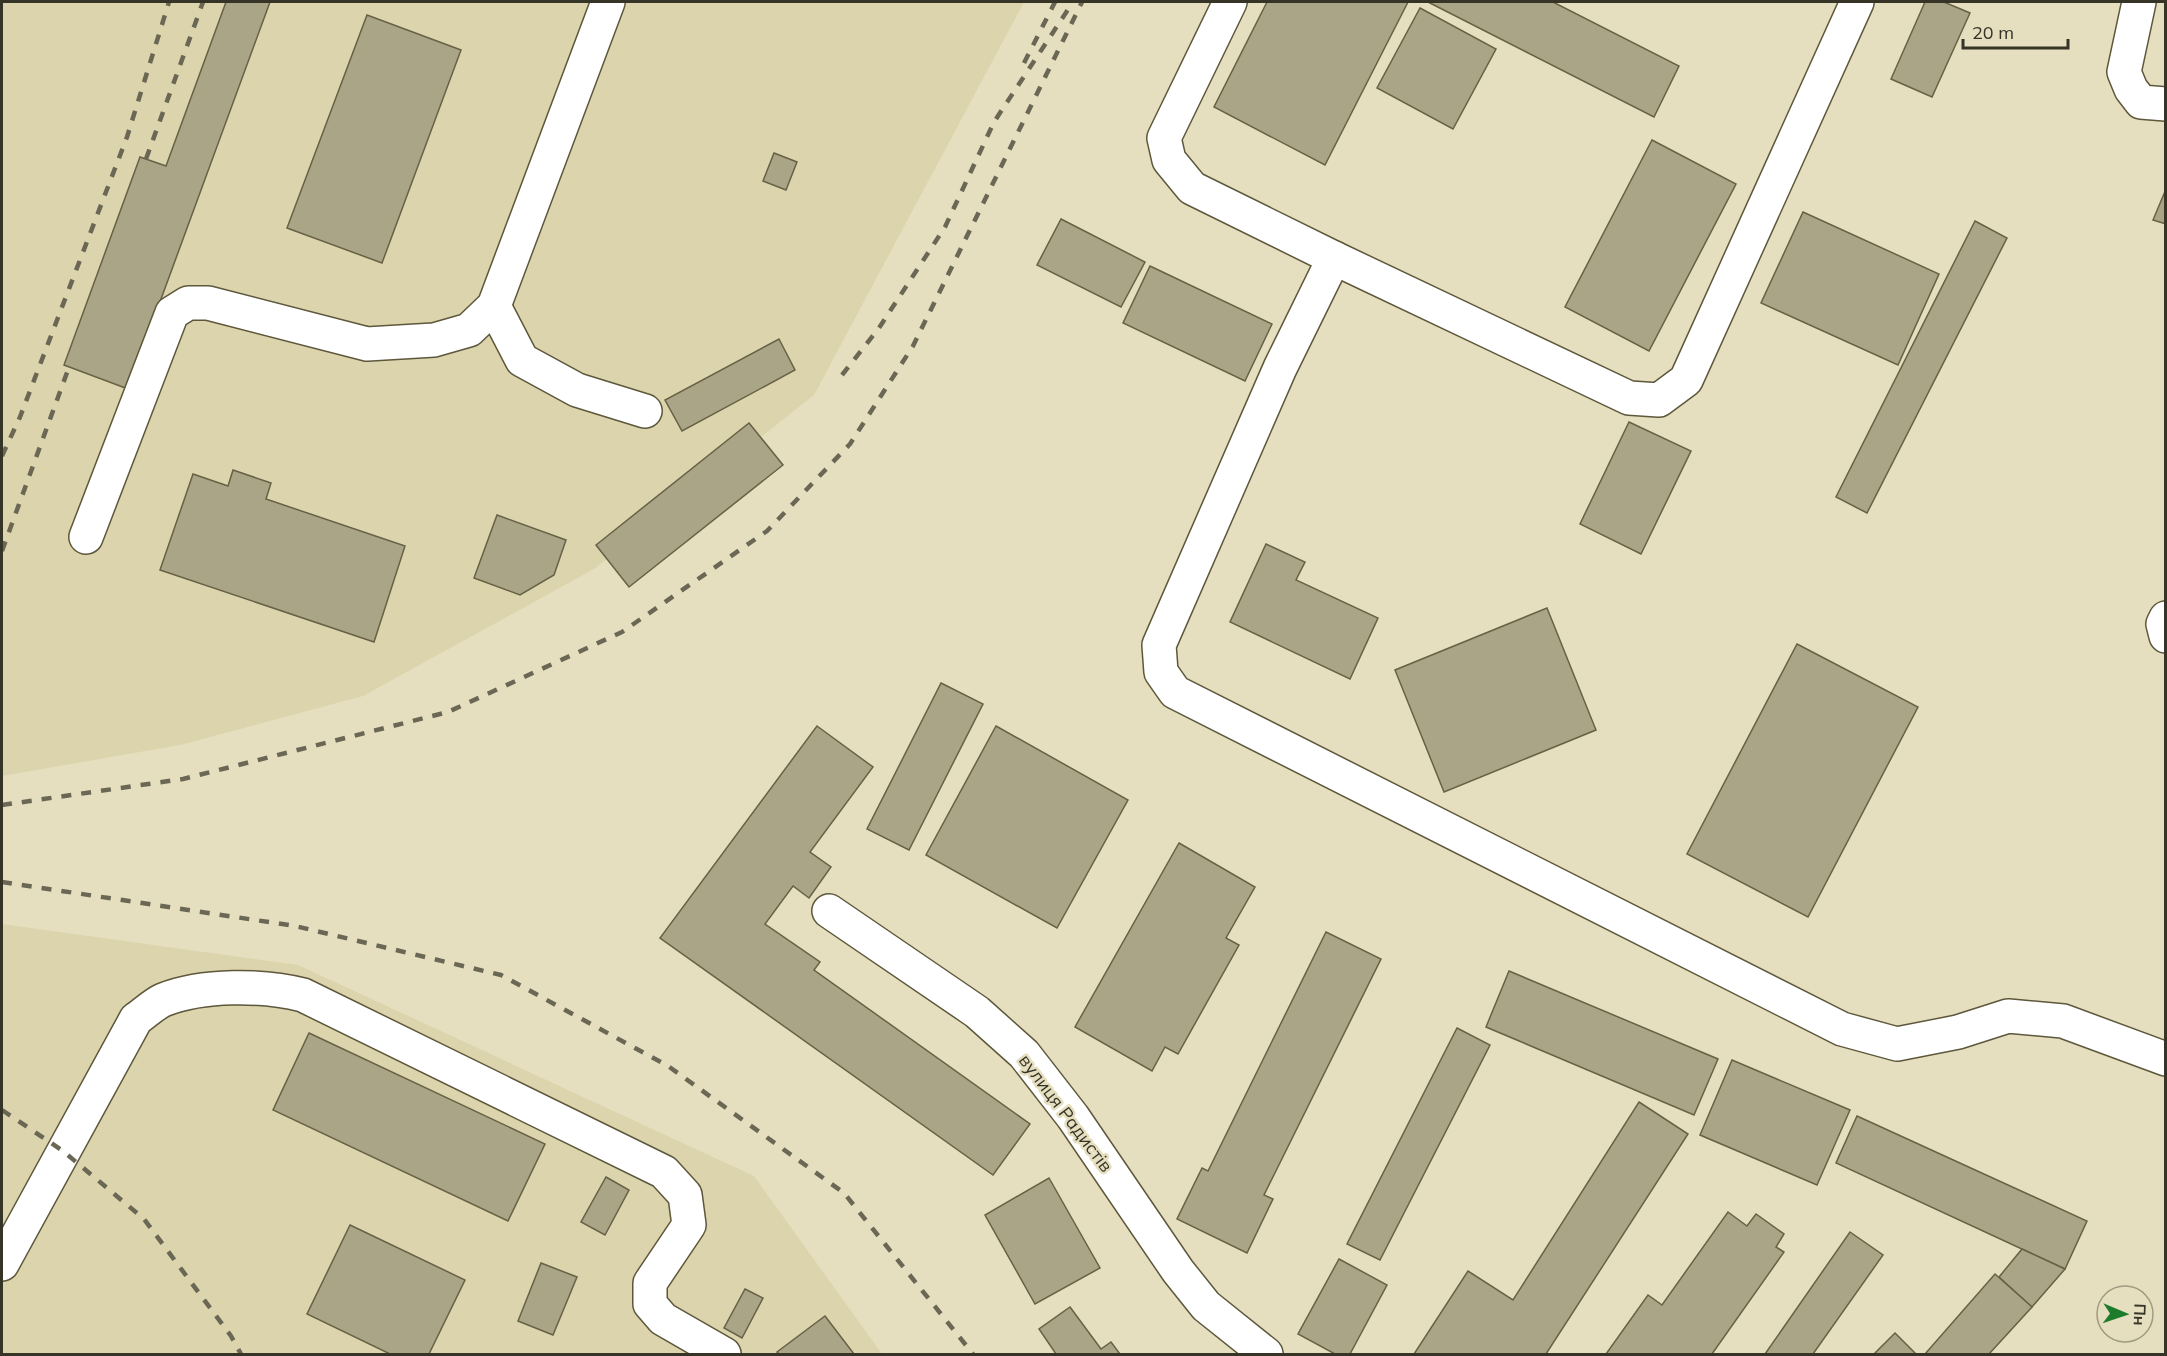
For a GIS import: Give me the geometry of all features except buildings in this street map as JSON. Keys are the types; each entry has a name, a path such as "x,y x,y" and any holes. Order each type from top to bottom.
{"street":[{"path":"86,537 172,313 188,303 208,303 367,344 434,340 469,330 494,306 608,2"},
{"path":"1230,2 1164,138 1169,160 1192,188 1629,398 1659,400 1686,380 1857,2"},
{"path":"2139,2 2124,72 2131,89 2141,102 2166,104"},
{"path":"1334,258 1280,368 1159,645 1161,672 1175,692 1842,1029 1897,1044 1959,1032 2008,1016 2063,1021 2166,1059"},
{"path":"494,306 522,360 578,390 645,411"},
{"path":"2166,618 2163,624 2166,636"},
{"name":"вулиця Радистів","path":"829,911 977,1012 1024,1054 1073,1117 1178,1271 1206,1306 1266,1354"},
{"path":"2,1264 13,1223 136,1019 161,1001 190,991 279,989 303,995 664,1172 685,1195 689,1225 650,1283 650,1304 663,1319 724,1354"}],"shaded area":[{"path":"2,2 1024,2 814,395 594,569 363,696 180,745 2,776"},
{"path":"2,924 298,965 754,1176 882,1354 2,1354"}],"railway":[{"path":"2,456 20,417 127,137 169,2"},
{"path":"146,159 203,2"},
{"path":"1024,63 1055,2"},
{"path":"842,375 879,328 945,227 994,122 1073,2"},
{"path":"2,805 183,779 448,712 622,632 767,531 850,444 913,346 1082,2"},
{"path":"2,551 69,367"},
{"path":"2,882 295,926 501,975 668,1066 844,1193 973,1354"},
{"path":"2,1110 63,1151 144,1219 231,1336 241,1354"}]}
